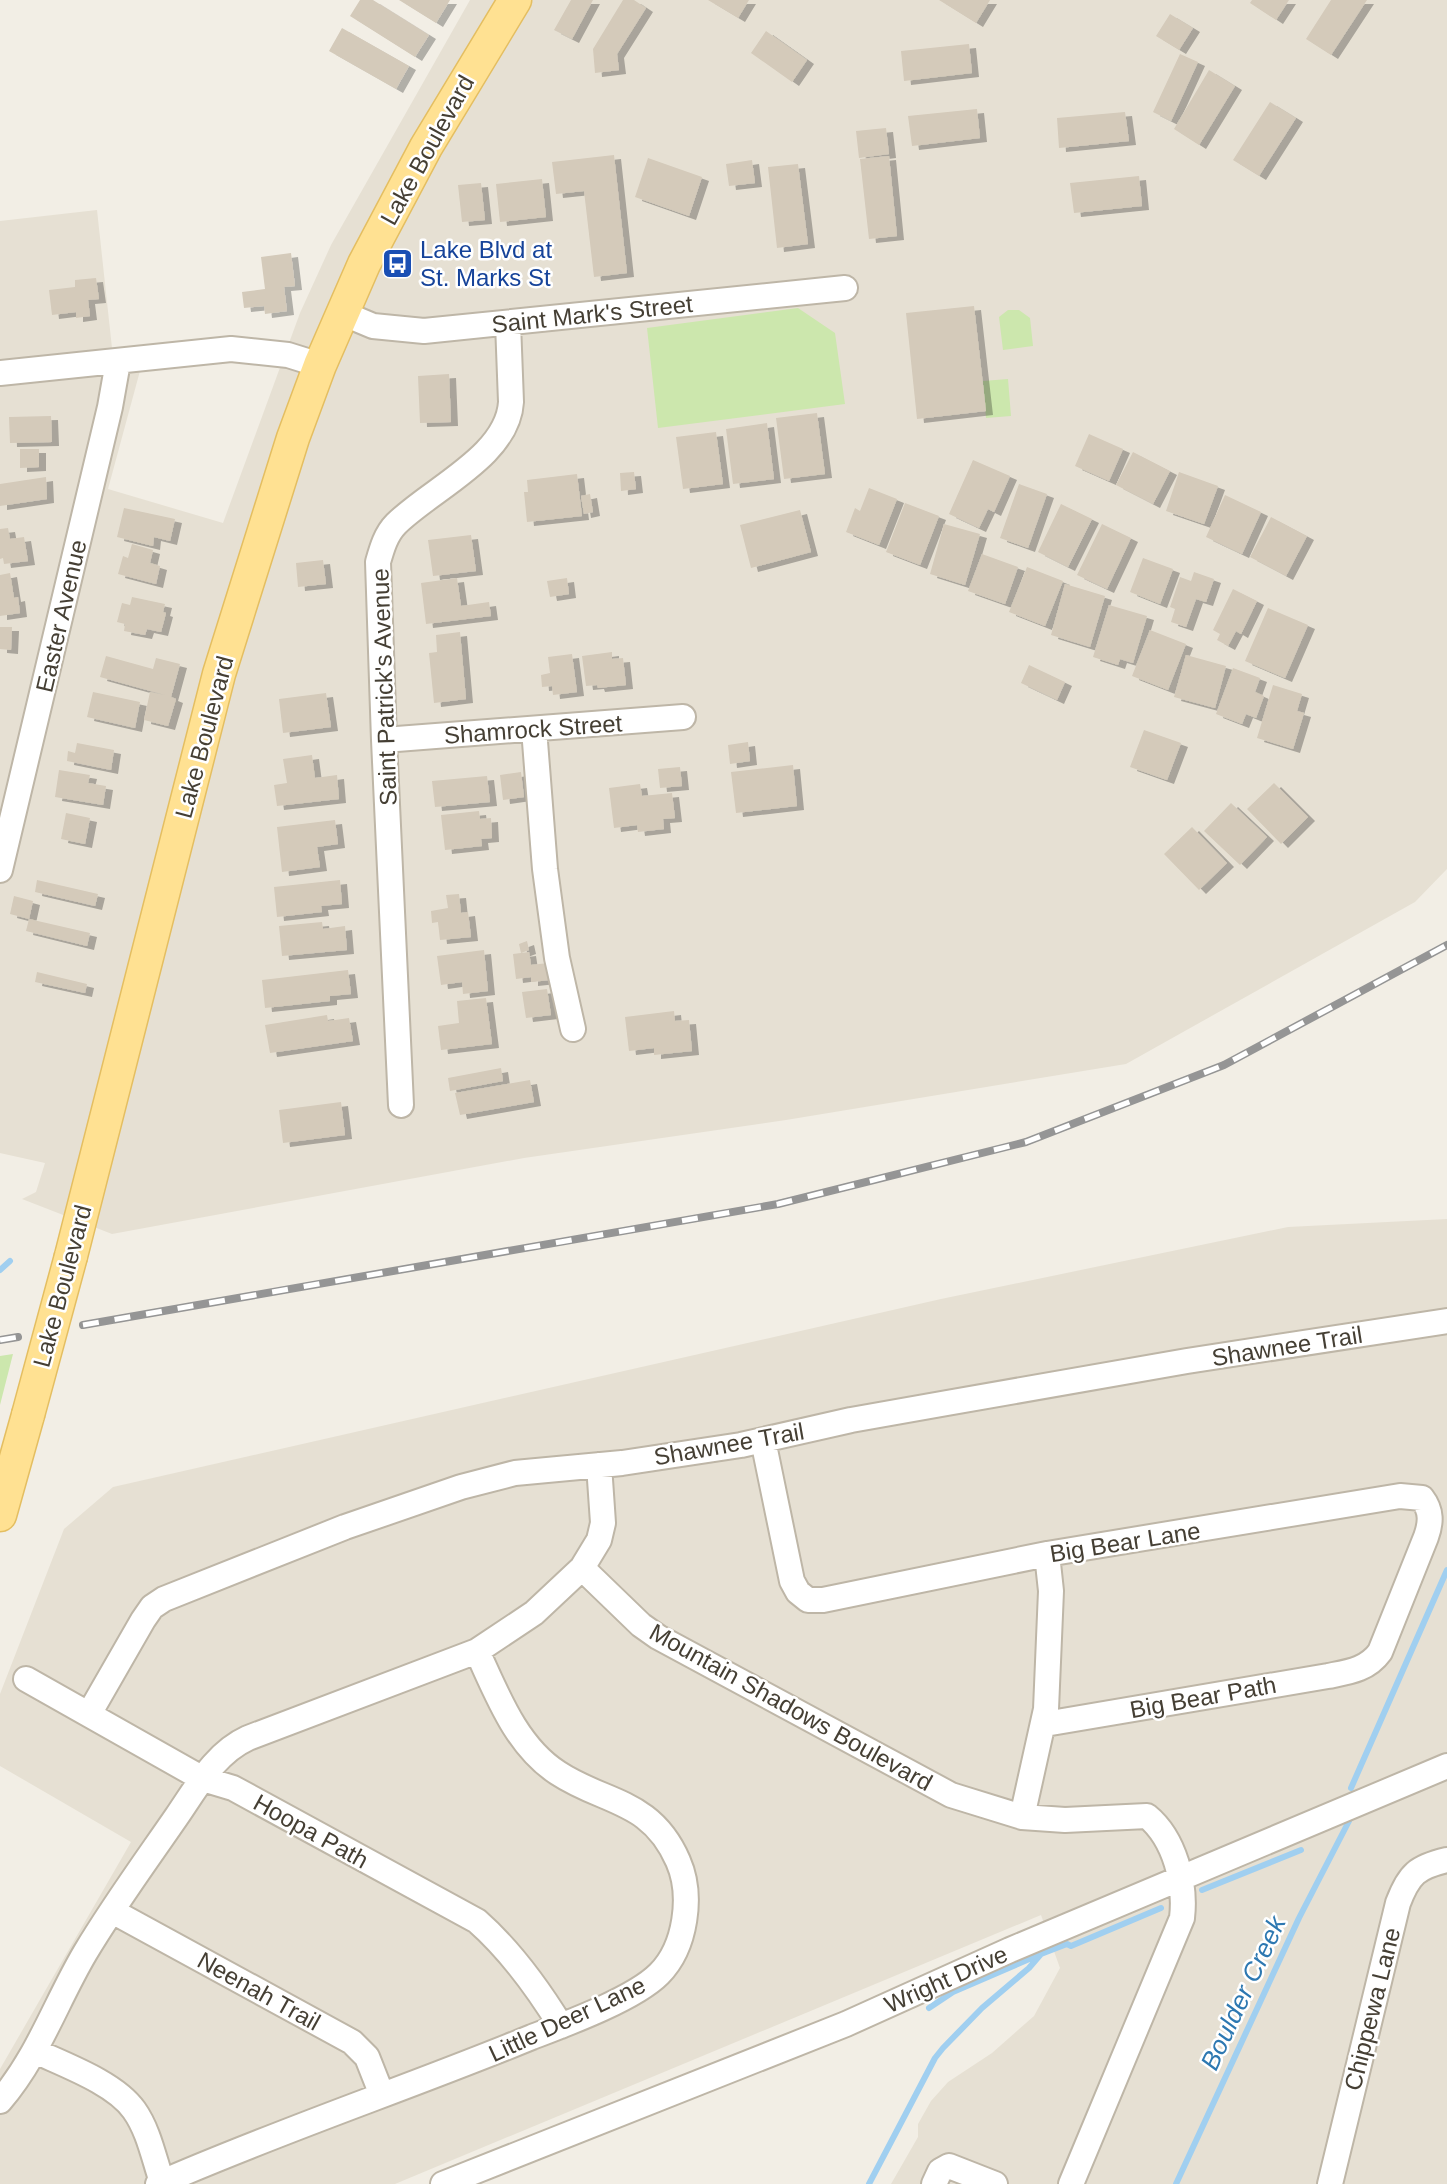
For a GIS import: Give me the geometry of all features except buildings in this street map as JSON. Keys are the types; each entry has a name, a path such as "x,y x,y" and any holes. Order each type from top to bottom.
{"main road":[{"name":"Lake Boulevard","path":"0,1515 71,1255 219,674 293,438 320,365 364,264 426,147 515,0"}],"street":[{"name":"Saint Mark's Street","path":"342,313 373,326 424,331 845,288"},
{"name":"Saint Patrick's Avenue","path":"401,1105 378,562 383,544 396,524 483,454 505,426 511,401 508,323"},
{"path":"0,373 231,348 288,355 320,365"},
{"name":"Easter Avenue","path":"0,870 107,421 118,362"},
{"name":"Shamrock Street","path":"384,740 682,717"},
{"path":"534,729 547,881 557,958 573,1029"},
{"name":"Shawnee Trail","path":"89,1714 152,1607 164,1599 345,1527 468,1485 526,1471 635,1461 763,1440 959,1400 1447,1321"},
{"name":"Big Bear Lane","path":"763,1440 792,1581 808,1600 823,1600 1047,1555 1401,1496 1422,1498 1431,1522 1380,1652 1368,1665 1360,1669"},
{"path":"0,2101 35,2051 84,1955 112,1911 203,1779 225,1752 234,1744 477,1651 534,1613 582,1568 600,1540 603,1523 599,1465"},
{"path":"1022,1817 1045,1724 1051,1591 1047,1555"},
{"name":"Mountain Shadows Boulevard","path":"582,1568 626,1611 658,1637 951,1795 1022,1817 1065,1820 1147,1816 1163,1833 1181,1877 1184,1901 1176,1934 1071,2184"},
{"name":"Little Deer Lane","path":"160,2183 308,2122 561,2026 645,1986 660,1974 672,1957 685,1921 686,1896 678,1861 665,1839 646,1817 634,1809 558,1773 536,1755 503,1705 477,1651"},
{"name":"Big Bear Path","path":"1045,1724 1360,1669"},
{"name":"Hoopa Path","path":"26,1679 203,1779 233,1788 477,1921 501,1942 561,2026"},
{"name":"Wright Drive","path":"443,2184 846,2024 1181,1877 1447,1766"},
{"name":"Chippewa Lane","path":"1330,2184 1398,1903 1411,1876 1430,1864 1447,1860"},
{"name":"Neenah Trail","path":"112,1911 352,2042 367,2057 382,2095"},
{"path":"35,2051 113,2090 133,2108 144,2129 160,2183"},
{"path":"934,2184 940,2171 949,2166 995,2184"}],"shaded area":[{"path":"470,0 1447,0 1447,869 1415,902 1126,1064 786,1120 524,1158 112,1234 22,1199 36,1192 45,1163 0,1153 0,221 97,210 112,348 147,345 108,489 223,523 300,313 331,245"},
{"path":"1447,1219 1447,2184 891,2184 918,2137 918,2124 931,2101 948,2082 992,2053 1034,2016 1060,1968 1041,1915 395,2184 0,2184 0,2069 131,1842 0,1766 0,1694 64,1529 113,1487 941,1299 1288,1227"}],"green space":[{"path":"798,308 835,333 845,404 658,428 647,328"},
{"path":"1008,310 1019,310 1030,318 1033,346 1003,350 999,317"},
{"path":"1008,379 1011,416 986,418 983,381"},
{"path":"13,1354 0,1405 0,1356"}],"waterway":[{"path":"0,1270 10,1261"},
{"name":"Boulder Creek","path":"1351,1788 1447,1570"},
{"name":"Boulder Creek","path":"1176,2184 1299,1918 1349,1821"},
{"path":"1202,1890 1301,1850"},
{"path":"869,2184 935,2058 982,2008 1029,1968 1041,1954 1067,1944 1071,1946 1161,1908"},
{"path":"929,2008 953,1992 1041,1954"}],"railway":[{"path":"83,1325 778,1204 1026,1142 1224,1065 1447,945"},
{"path":"0,1340 18,1337"}],"place":[{"name":"Lake Blvd at St. Marks St","path":"397,263"}]}
